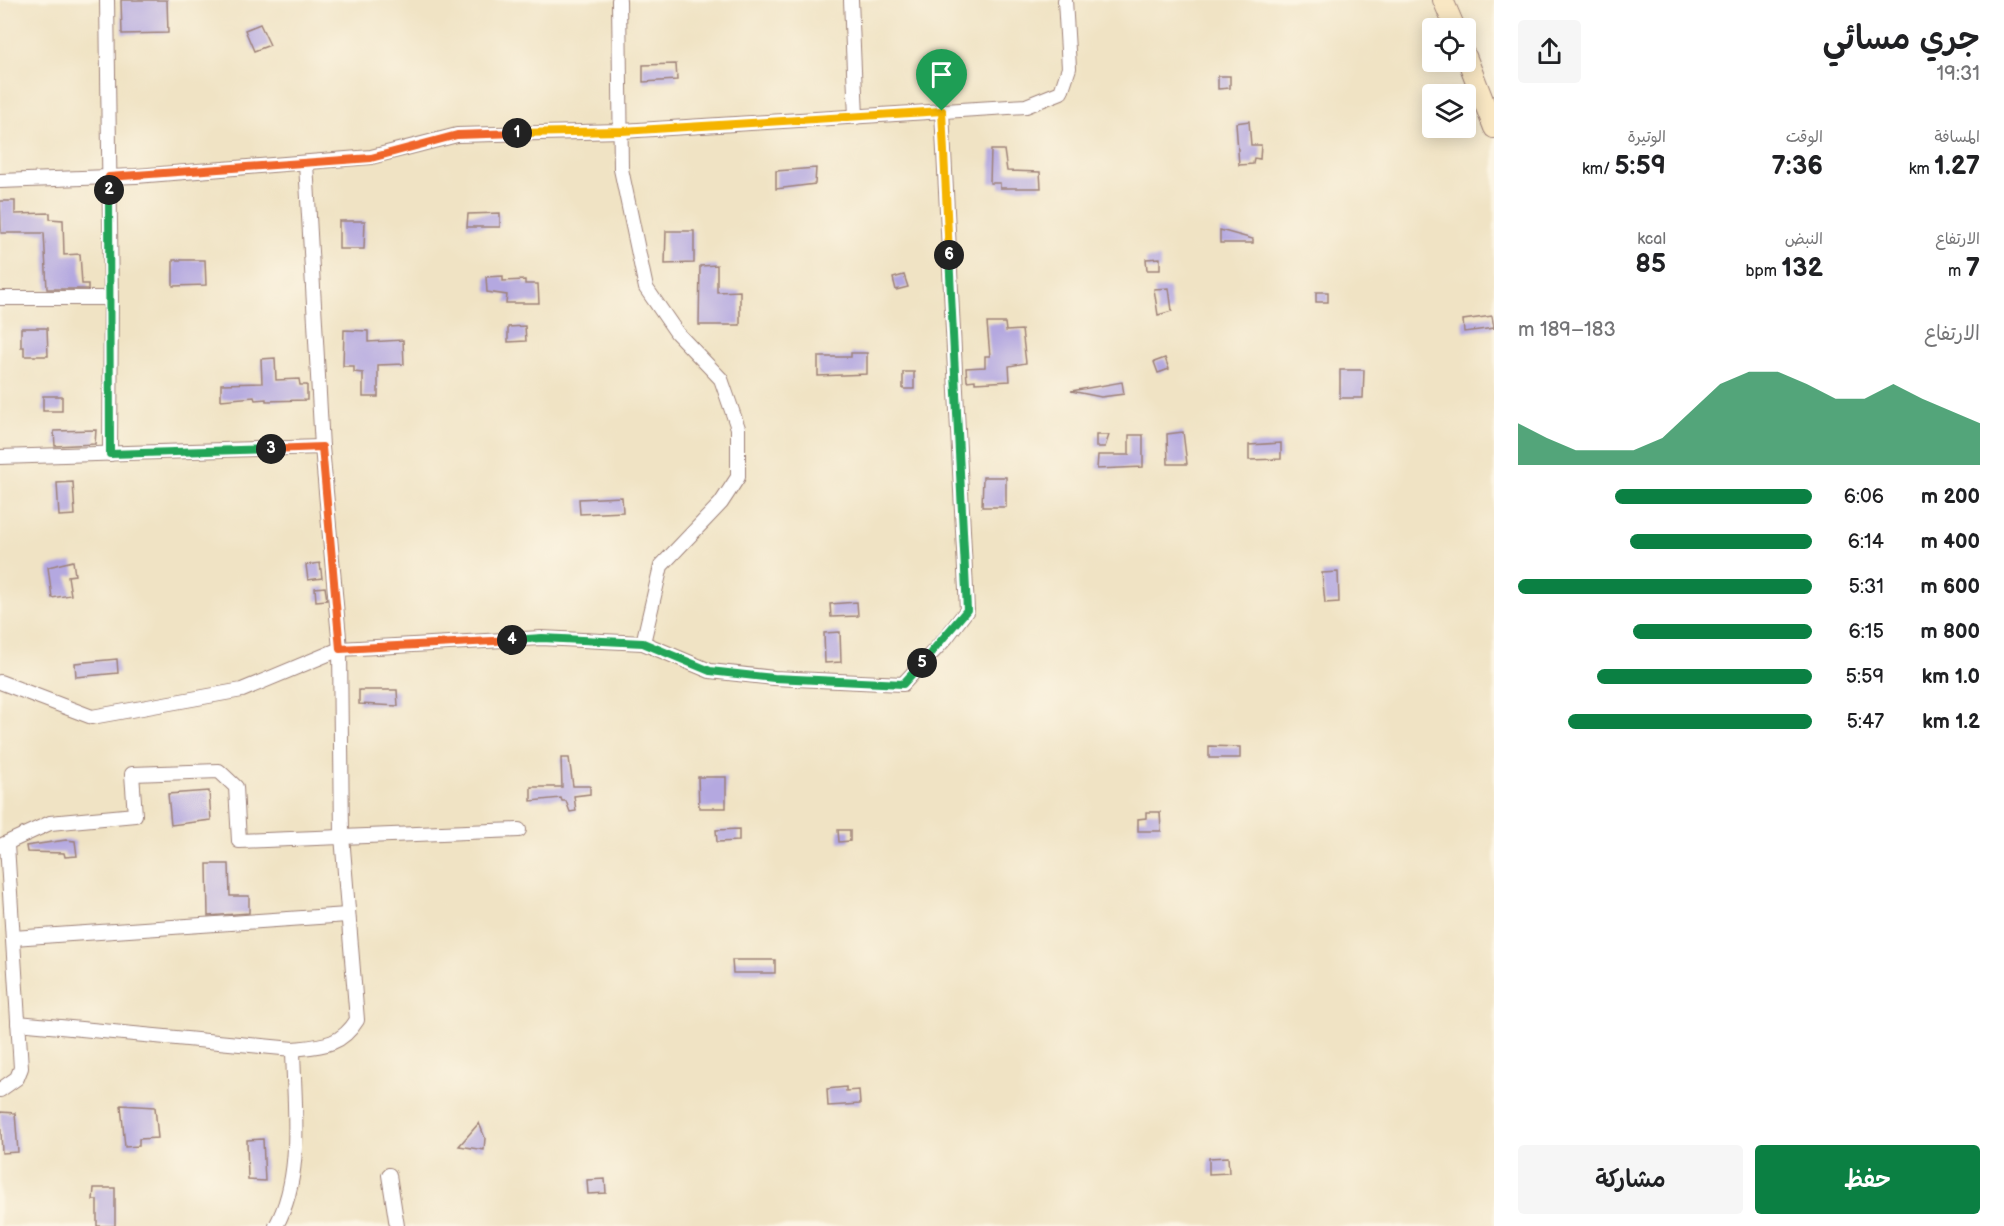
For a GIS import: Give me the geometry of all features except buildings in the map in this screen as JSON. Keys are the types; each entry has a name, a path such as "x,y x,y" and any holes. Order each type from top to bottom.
{"street":[{"path":"107,0 111,298 110,454"},
{"path":"619,0 621,169 646,288 677,333 721,379 738,428 738,477 721,503 661,566 643,643"},
{"path":"851,0 856,117"},
{"path":"0,181 109,177 371,158 457,135 622,131 1026,106 1061,92 1069,68 1065,0"},
{"path":"1443,0 1451,18"},
{"path":"1472,72 1494,128"},
{"path":"0,682 92,717 242,690 340,649 542,638 643,643 710,671 774,678 903,684 946,638 967,610 942,111"},
{"path":"18,1023 293,1049 329,1045 349,1034 357,1020 342,836 340,649 322,447 306,163"},
{"path":"0,298 111,298"},
{"path":"0,457 322,447"},
{"path":"0,1090 17,1078 21,1068 13,938 3,846 50,823 135,815 132,774 219,771 236,787 239,841 519,830"},
{"path":"13,938 347,915"},
{"path":"276,1226 287,1205 294,1176 293,1049"},
{"path":"389,1175 397,1226"}],"route":[{"path":"942,111 967,610 946,638 903,684 774,678 710,671 643,643 542,638 340,649 322,447 110,454 109,177 371,158 405,146 457,135 622,131 942,111"}]}
